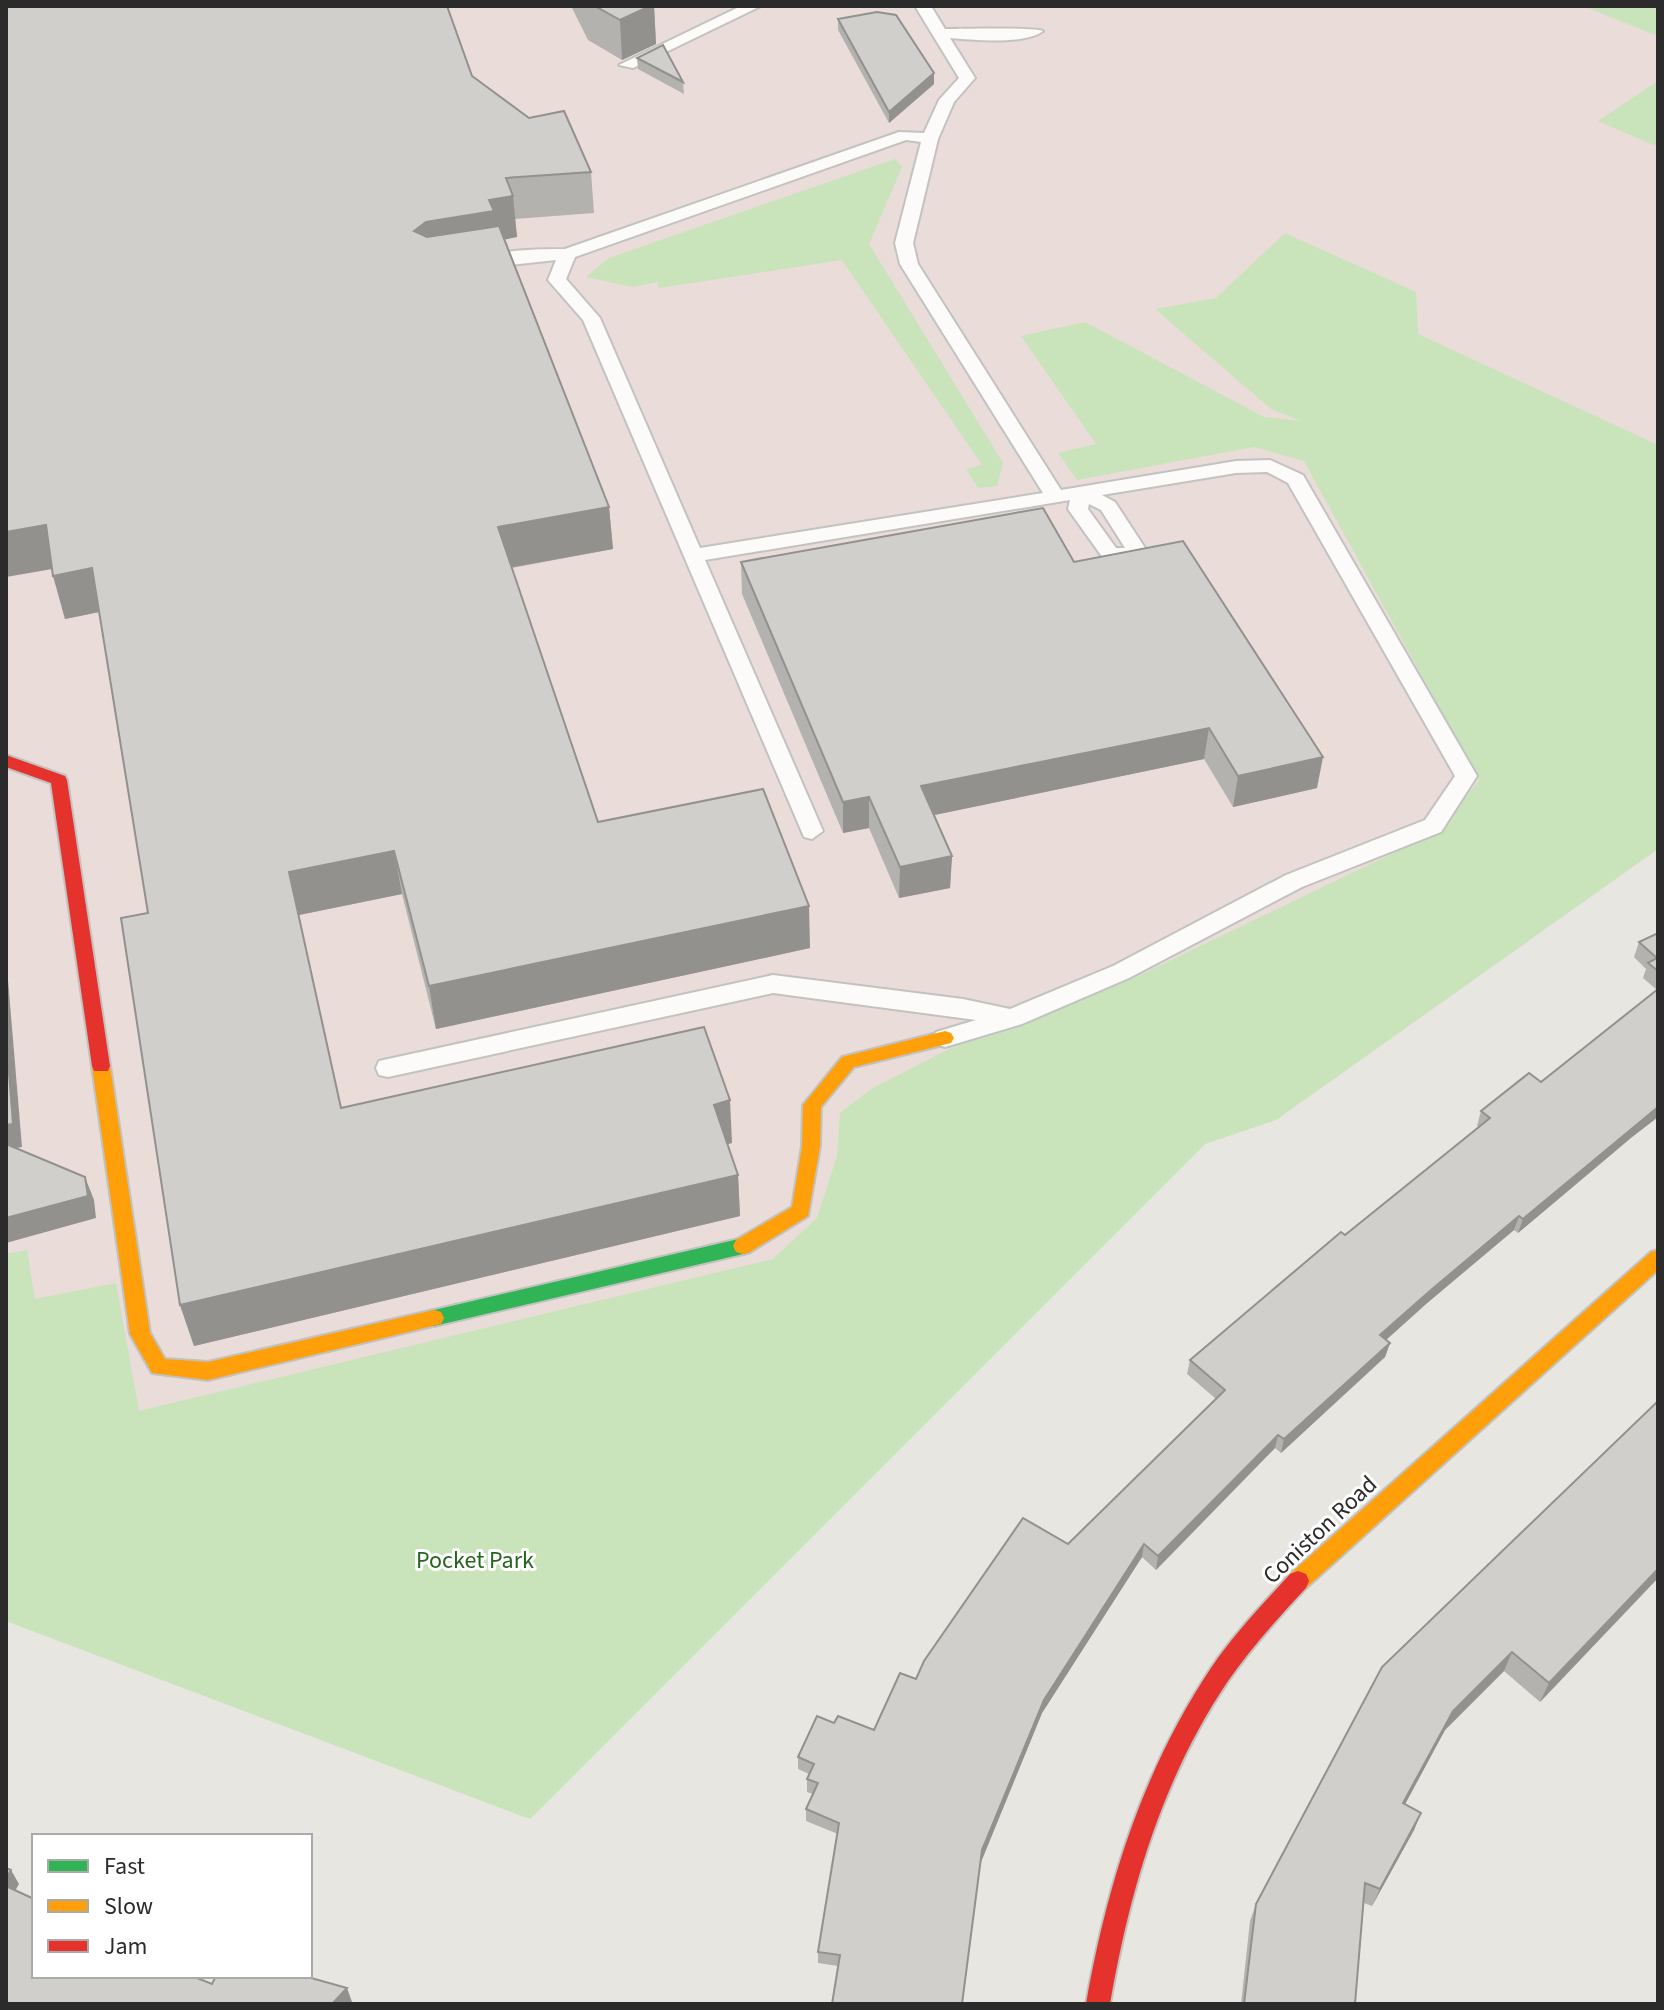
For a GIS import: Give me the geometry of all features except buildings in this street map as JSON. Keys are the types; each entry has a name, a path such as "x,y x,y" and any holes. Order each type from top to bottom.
{"street":[{"path":"6,761 59,780 140,1334 159,1367 208,1371 746,1245 801,1211 811,1146 812,1105 848,1062 945,1038"},
{"name":"Coniston Road","path":"1098,2004 1104,1959 1126,1860 1165,1766 1218,1673 1293,1583 1658,1258"}],"lane":[{"path":"627,65 753,6"},
{"path":"923,6 967,78 947,100 930,139 904,243 909,264 1055,496"},
{"path":"941,33 994,36 1035,31"},
{"path":"460,267 529,255 567,254 905,135 930,139"},
{"path":"567,254 557,280 591,318 697,555 812,831"},
{"path":"697,555 1236,467 1270,466 1296,479 1466,776 1433,826 1294,881 1121,972 1013,1018 945,1038"},
{"path":"388,1068 773,984 963,1008 1013,1018"}],"shaded area":[{"path":"6,6 1658,6 1658,849 1276,1120 1205,1144 530,1819 6,1621"}],"green space":[{"path":"1583,6 1658,6 1658,36"},
{"path":"1658,81 1658,147 1598,121"},
{"path":"895,159 902,167 869,244 1003,463 997,486 978,488 966,469 982,465 842,260 659,288 657,282 633,287 586,277 609,258"},
{"name":"Pocket Park","path":"1285,233 1416,292 1418,334 1658,445 1658,849 1276,1120 1205,1144 530,1819 6,1621 6,1254 27,1250 35,1299 116,1283 139,1411 773,1259 817,1218 837,1156 840,1113 871,1089 949,1049 1136,977 1441,830 1479,780 1304,461 1254,447 1077,480 1058,453 1096,444 1021,336 1085,322 1264,417 1301,421 1271,409 1155,309 1216,298"}],"traffic: fast":[{"path":"434,1318 743,1246"}],"traffic: slow":[{"path":"743,1246 801,1211 811,1146 812,1105 848,1062 945,1038"},
{"path":"101,1066 140,1334 159,1367 208,1371 434,1318"},
{"path":"1298,1581 1658,1258"}],"traffic: jam":[{"path":"6,761 59,780 101,1066"},
{"path":"1098,2004 1123,1886 1163,1776 1189,1724 1220,1674 1257,1626 1298,1581"}]}
